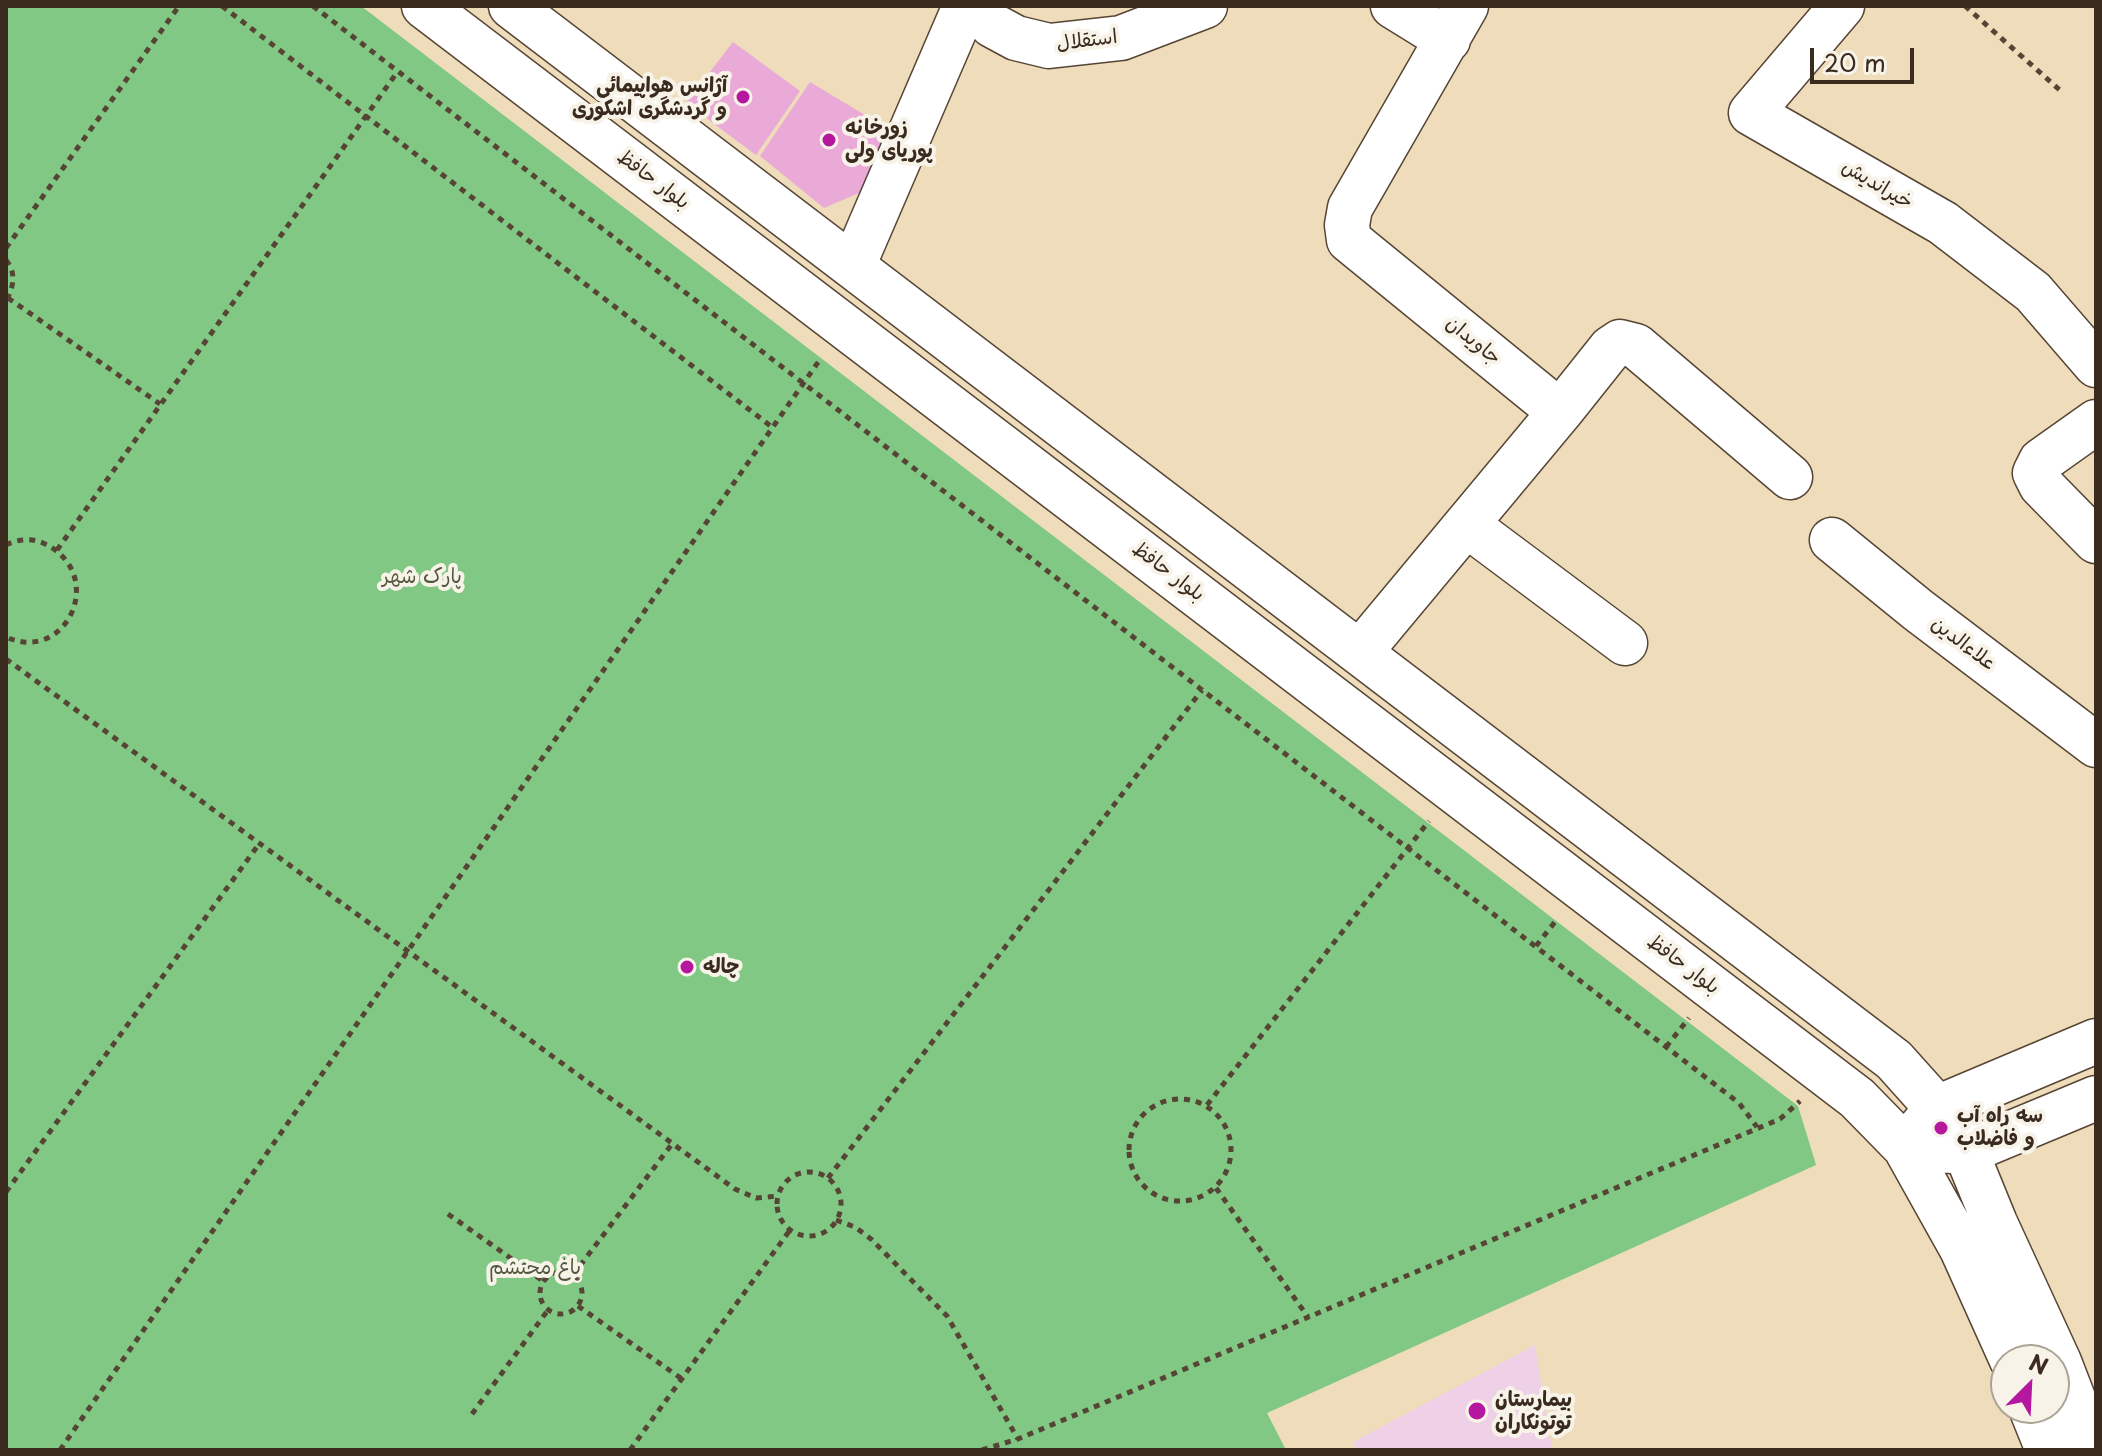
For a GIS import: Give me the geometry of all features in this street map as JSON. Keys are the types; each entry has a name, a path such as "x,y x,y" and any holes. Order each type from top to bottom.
{"main road":[{"name":"بلوار حافظ","path":"424,6 826,329 1857,1098 1905,1147 1962,1249 2005,1344"},
{"path":"511,6 1894,1060 1937,1108 1966,1152 2059,1362 2093,1450"},
{"path":"826,329 965,6"},
{"name":"استقلال","path":"977,6 992,25 1016,38 1049,46 1121,38 1205,6"},
{"path":"1393,6 1457,23"},
{"name":"خیراندیش","path":"1842,6 1751,113 1943,223 2033,292 2096,365"},
{"name":"جاویدان","path":"1457,23 1350,208 1347,225 1349,240 1560,412"},
{"path":"1360,652 1611,348 1620,342 1636,346 1790,477"},
{"path":"2096,422 2041,461 2035,473 2041,485 2096,541"},
{"path":"1467,525 1625,643"},
{"name":"علاءالدین","path":"1832,540 1918,610 2096,745"},
{"path":"1905,1147 1937,1108 2096,1041"},
{"path":"1905,1147 1966,1152 2096,1098"},
{"path":"2037,1424 2048,1450"}],"path":[{"path":"6,248 179,6"},
{"path":"222,6 772,427"},
{"path":"313,6 1739,1103 1757,1127"},
{"path":"1965,6 2062,92"},
{"path":"57,550 398,71"},
{"path":"6,260 14,275 7,299 160,404"},
{"path":"60,1450 803,383 826,329"},
{"path":"6,545 13,541 36,540 57,550 72,567 78,590 74,612 60,631 39,641 16,642 6,637"},
{"path":"6,659 735,1189 756,1198 778,1196"},
{"path":"828,1178 1202,690"},
{"path":"1207,1105 1435,814"},
{"path":"6,1192 259,844"},
{"path":"1536,946 1564,911"},
{"path":"1666,1047 1694,1010"},
{"path":"982,1450 1018,1439 1780,1119 1829,1075"},
{"path":"1170,1098 1189,1098 1207,1105 1222,1118 1230,1135 1232,1154 1228,1172 1216,1188 1200,1198 1182,1201 1163,1199 1146,1189 1134,1174 1129,1156 1130,1137 1139,1119 1152,1106 1170,1098"},
{"path":"573,1275 672,1144"},
{"path":"804,1172 828,1178 840,1198 836,1220 827,1230 815,1235 802,1235 790,1230 777,1209 783,1185 792,1176 804,1172"},
{"path":"1216,1188 1308,1317"},
{"path":"448,1214 543,1281"},
{"path":"836,1220 855,1227 871,1239 947,1316 1018,1439"},
{"path":"630,1450 790,1230"},
{"path":"557,1272 573,1275 583,1290 578,1306 564,1314 548,1310 540,1297 543,1281 557,1272"},
{"path":"578,1306 682,1379"},
{"path":"472,1414 548,1310"}],"shaded area":[{"name":"بیمارستان توتونکاران","path":"1535,1345 1552,1450 1356,1450 1353,1442"}],"green space":[{"name":"پارک شهر","path":"6,6 361,6 1798,1106 1816,1165 1267,1413 1286,1450 6,1450"}],"building":[{"name":"آژانس هواپیمائی و گردشگری اشکوری","path":"733,42 800,91 756,155 686,103"},
{"name":"زورخانه پوریای ولی","path":"810,82 890,130 884,150 859,193 824,208 760,156"}],"place":[{"name":"آژانس هواپیمائی و گردشگری اشکوری","path":"743,97"},
{"name":"زورخانه پوریای ولی","path":"829,140"},
{"name":"چاله","path":"687,967"},
{"name":"سه راه آب و فاضلاب","path":"1941,1128"},
{"name":"بیمارستان توتونکاران","path":"1477,1411"}],"park label":[{"name":"باغ محتشم","path":"535,1268"}]}
